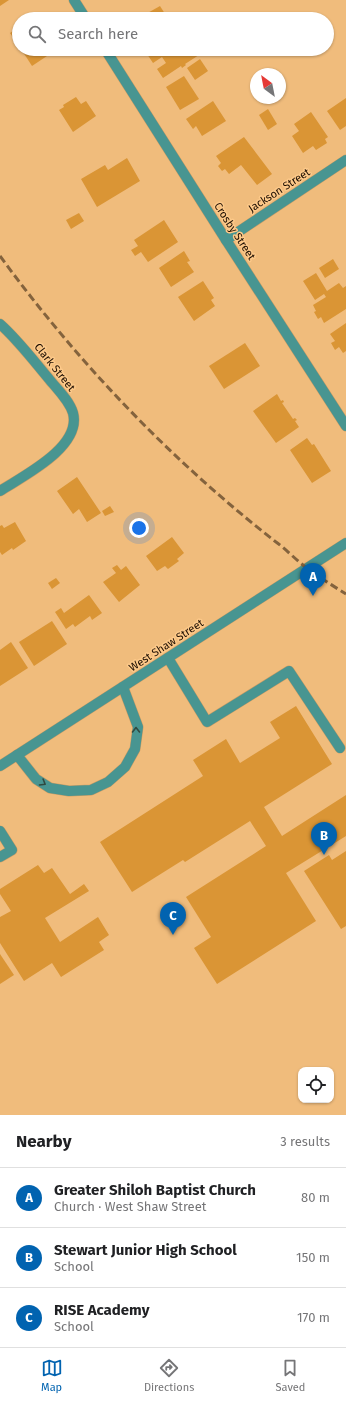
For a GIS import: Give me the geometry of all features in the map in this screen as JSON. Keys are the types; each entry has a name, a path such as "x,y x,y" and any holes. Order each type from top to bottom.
{"street":[{"path":"74,0 82,12"},
{"name":"Crosby Street","path":"109,56 346,426"},
{"name":"Jackson Street","path":"226,240 346,160"},
{"name":"Clark Street","path":"0,324 12,334 66,400 73,414 74,424 66,443 48,460 0,491"},
{"name":"West Shaw Street","path":"0,766 346,543"},
{"path":"168,658 207,722 289,671 340,748"},
{"path":"17,755 36,779 50,788 69,791 91,790 108,782 125,767 135,749 138,727 123,687"},
{"path":"0,831 12,850 0,857"}],"building":[{"path":"0,0 9,0 0,6"},
{"path":"160,6 164,12 149,12"},
{"path":"26,56 47,56 32,66"},
{"path":"148,56 197,56 185,64 186,65 182,68 181,66 163,78 157,69 166,63 162,57 153,63"},
{"path":"200,59 208,71 195,80 187,68"},
{"path":"184,76 199,99 180,110 166,87"},
{"path":"76,97 81,104 86,101 96,116 73,132 59,110 64,107 63,105"},
{"path":"346,98 346,126 340,130 327,111"},
{"path":"213,101 226,121 202,136 196,126 193,129 186,119"},
{"path":"268,109 277,124 268,130 259,115"},
{"path":"311,112 328,137 325,139 327,143 316,150 313,146 303,153 292,136 299,131 294,124"},
{"path":"244,137 272,174 257,185 241,165 229,174 225,169 222,171 218,166 221,163 216,156"},
{"path":"127,158 140,181 97,207 81,179 105,165 108,170"},
{"path":"79,213 84,221 71,229 66,220"},
{"path":"164,220 178,242 148,262 141,252 135,256 131,250 138,246 134,240"},
{"path":"184,251 190,261 187,262 194,272 171,287 159,268"},
{"path":"333,259 339,269 325,278 319,268"},
{"path":"316,273 327,291 339,283 343,288 346,286 346,309 324,323 321,317 318,319 314,312 316,311 313,305 326,297 324,294 315,300 303,281"},
{"path":"203,281 214,298 211,300 215,306 194,321 178,297"},
{"path":"346,323 346,351 343,353 339,347 335,350 331,343 335,341 330,334"},
{"path":"245,343 260,366 224,389 209,366"},
{"path":"277,394 281,401 283,400 284,402 282,403 293,419 295,418 297,420 295,421 299,427 276,443 253,411"},
{"path":"307,438 312,445 314,444 331,471 312,483 290,450"},
{"path":"77,477 101,513 87,522 79,509 73,514 57,491"},
{"path":"110,506 114,512 105,516 102,511"},
{"path":"15,522 26,541 13,550 12,548 2,555 0,552 0,526 2,525 4,528"},
{"path":"172,537 184,553 177,559 179,561 168,569 165,566 157,571 146,556"},
{"path":"117,565 121,570 126,566 140,585 119,602 103,582 116,573 112,568"},
{"path":"56,578 60,583 52,589 48,583"},
{"path":"89,595 102,613 92,620 90,616 75,627 73,624 66,629 55,612 61,608 64,613"},
{"path":"52,621 67,644 34,666 19,642"},
{"path":"11,642 28,668 0,686 0,650"},
{"path":"296,706 332,764 264,807 282,836 346,795 346,836 286,873 316,921 217,984 194,948 211,937 186,897 266,846 250,821 185,862 183,860 132,892 100,842 203,776 193,760 226,739 240,763 280,738 270,722"},
{"path":"346,851 346,926 341,929 304,871 329,855 332,860"},
{"path":"38,865 44,873 52,868 70,894 84,884 89,891 45,918 60,942 98,917 109,935 99,942 104,950 61,977 52,963 24,981 0,943 0,917 11,911 0,894 0,889"},
{"path":"0,954 14,975 0,984"}],"railway":[{"path":"0,256 30,296 94,372 163,444 237,511 304,566 346,594"}],"place":[{"name":"Greater Shiloh Baptist Church","path":"313,596"},
{"name":"Stewart Junior High School","path":"324,855"},
{"name":"RISE Academy","path":"173,935"}]}
